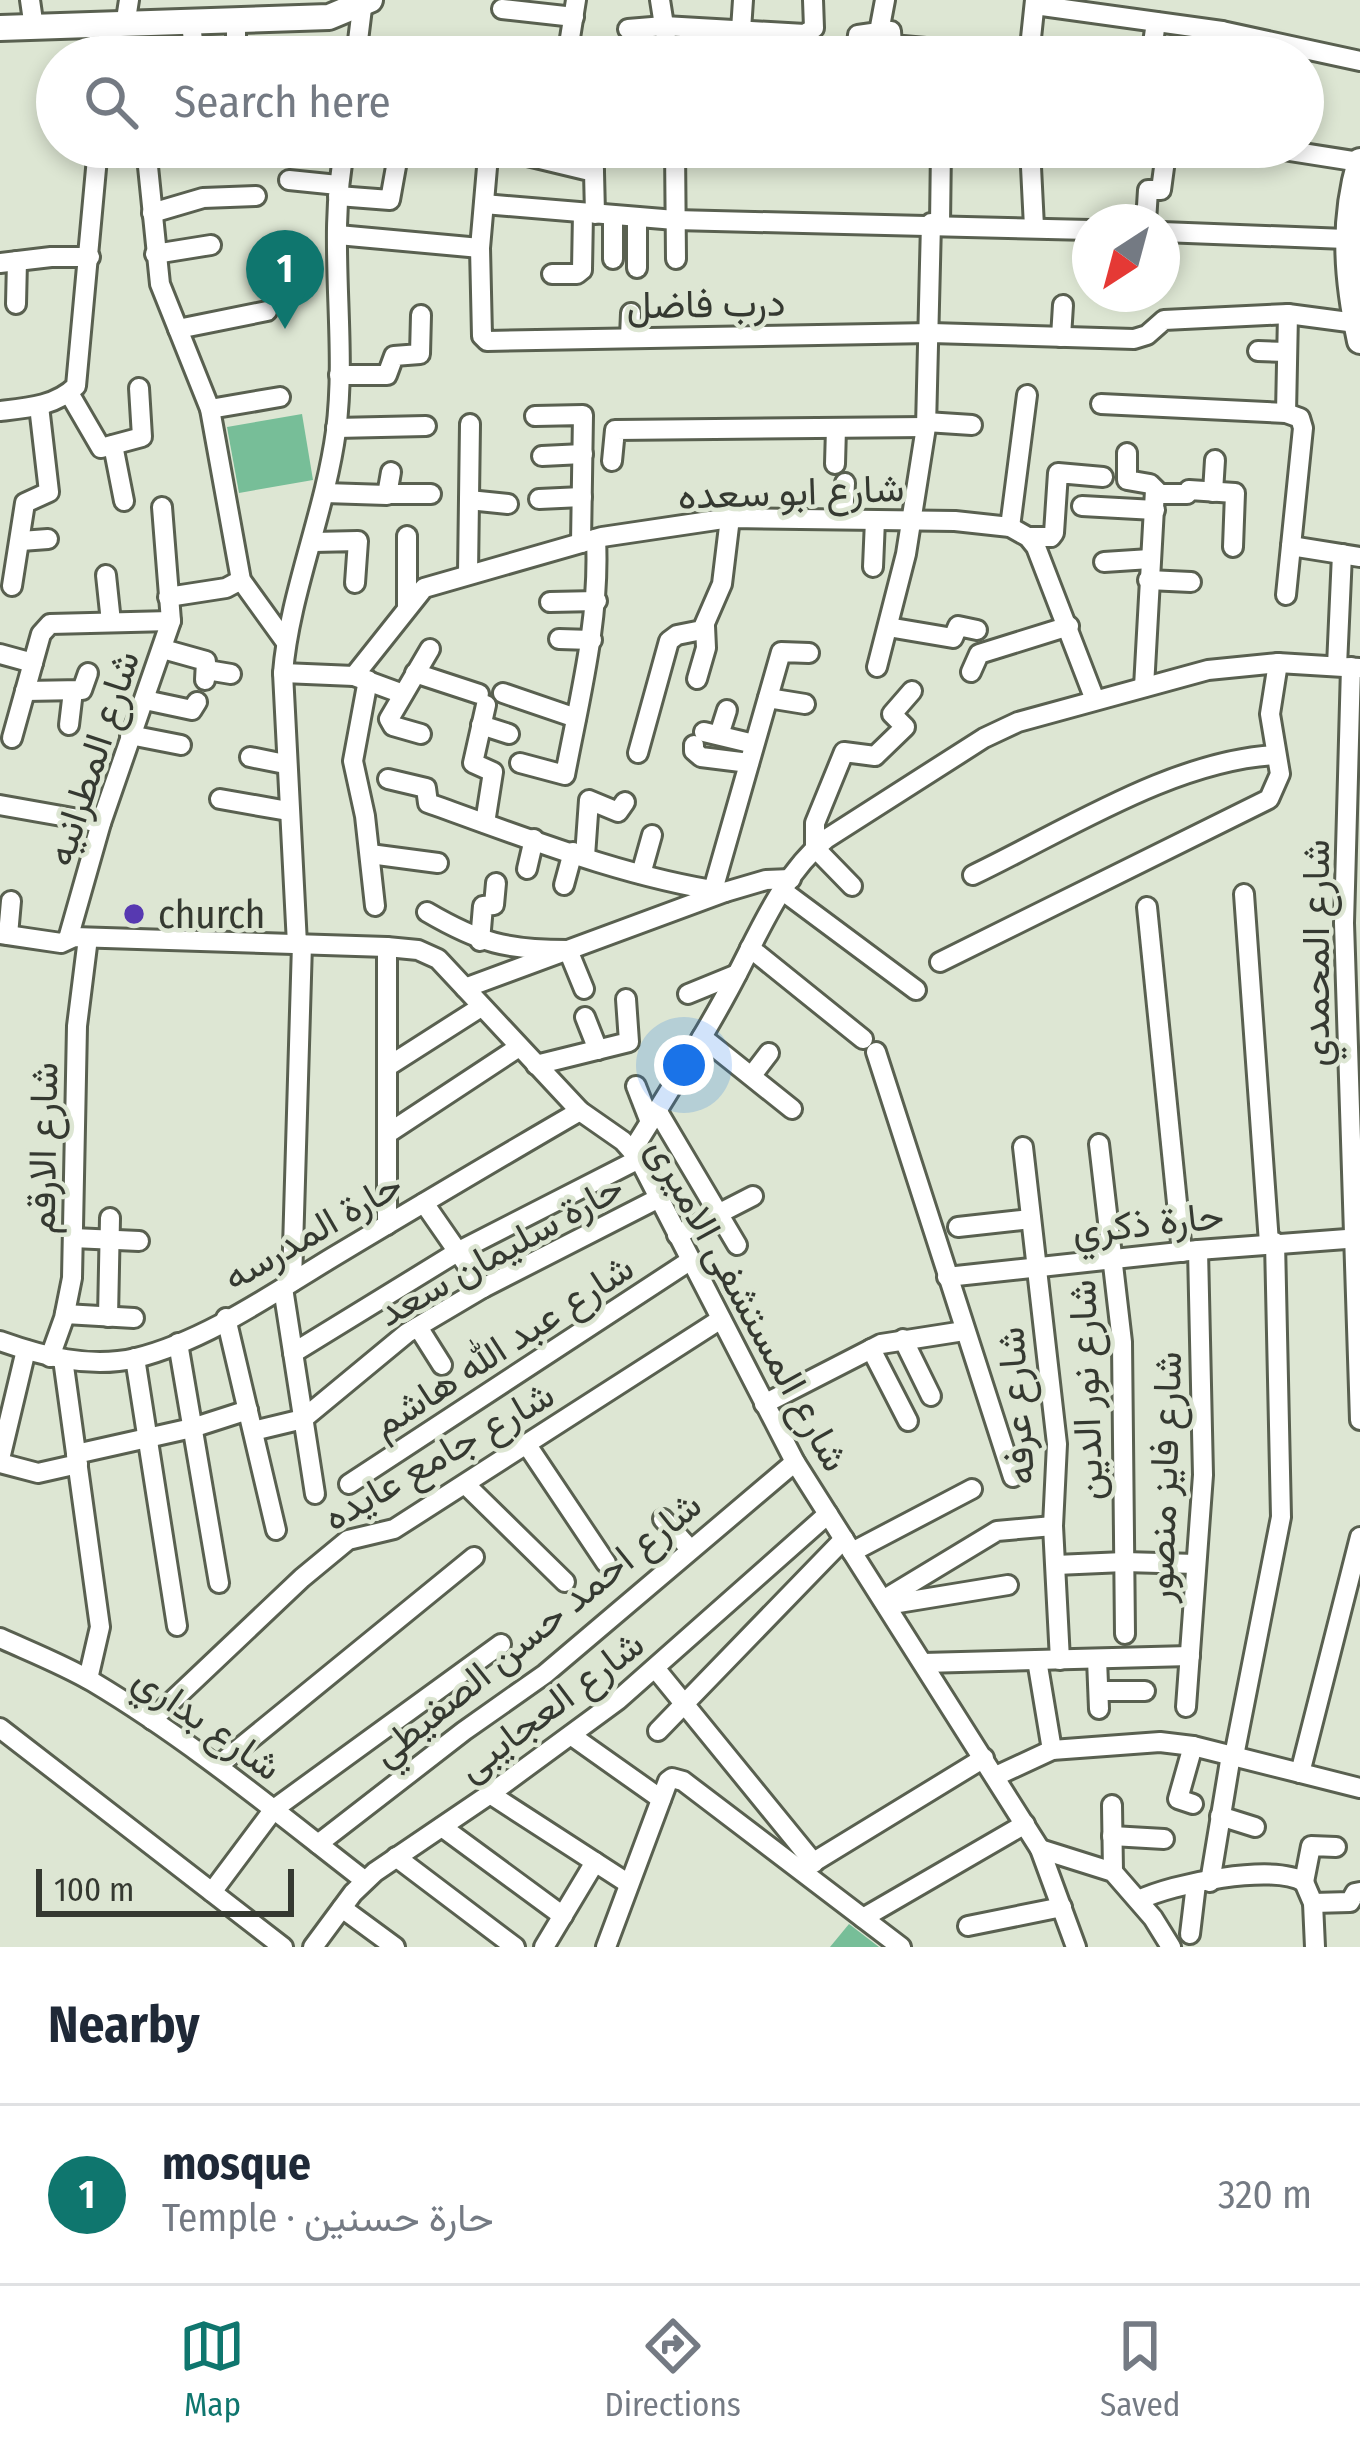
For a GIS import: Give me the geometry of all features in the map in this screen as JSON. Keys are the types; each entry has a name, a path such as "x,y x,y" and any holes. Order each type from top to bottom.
{"street":[{"path":"30,0 34,28"},
{"path":"113,36 129,0"},
{"path":"660,0 666,36"},
{"path":"741,30 743,0"},
{"path":"628,29 664,26 808,33 814,24 813,0"},
{"path":"880,30 885,0"},
{"path":"0,28 329,17 365,1"},
{"path":"359,36 365,1"},
{"path":"1030,36 1032,2 1245,36"},
{"path":"502,9 575,9"},
{"path":"236,22 236,36"},
{"path":"1154,36 1156,22"},
{"path":"191,24 192,36"},
{"path":"859,36 880,30 891,31 891,36"},
{"path":"1221,36 1222,31"},
{"path":"1324,53 1360,61"},
{"path":"1324,156 1360,162 1351,245 1359,334"},
{"path":"0,411 39,406 69,393 79,377 96,168"},
{"path":"148,168 155,254 166,305 210,409 241,580 286,641"},
{"path":"315,1494 287,1285 299,944 283,674 286,641 314,542 336,428 342,168"},
{"path":"290,180 390,200 396,168"},
{"path":"338,235 480,248 487,168"},
{"path":"577,168 594,172"},
{"path":"594,168 597,214 613,259"},
{"path":"675,168 676,259"},
{"path":"878,667 913,520 926,424 940,168"},
{"path":"1031,168 1034,227"},
{"path":"1147,204 1148,190 1161,190 1164,168"},
{"path":"152,213 203,198 256,196"},
{"path":"484,204 675,220 1072,229"},
{"path":"552,274 582,270 597,214"},
{"path":"637,268 638,217"},
{"path":"1180,233 1351,245"},
{"path":"155,254 211,245"},
{"name":"درب فاضل","path":"480,248 484,340 561,330 630,337 931,333 1139,338 1157,323 1288,314 1359,334"},
{"path":"16,304 9,262 90,257"},
{"path":"1061,337 1063,305"},
{"path":"178,329 267,310"},
{"path":"630,337 631,313"},
{"path":"1286,413 1288,314"},
{"path":"339,375 387,375 394,356 419,354 421,315"},
{"path":"1258,351 1287,352"},
{"path":"69,393 97,446 113,446 140,440 143,434 139,388"},
{"path":"1010,527 1028,395"},
{"path":"210,409 280,397"},
{"path":"1101,404 1298,416 1303,424 1286,595"},
{"path":"12,586 25,503 49,492 39,406"},
{"path":"520,763 564,776 597,601 582,497 582,412 535,416"},
{"path":"468,574 470,424"},
{"path":"612,461 615,430 972,425"},
{"path":"336,428 426,426"},
{"path":"836,428 836,464"},
{"path":"113,446 124,501"},
{"path":"1127,453 1127,480 1147,482 1155,500 1144,687"},
{"path":"542,456 583,454"},
{"path":"1213,492 1215,460"},
{"path":"1095,700 1070,626 1042,558 1028,537 1053,535 1056,476 1064,463 1103,477"},
{"path":"389,494 391,472"},
{"path":"843,519 845,483"},
{"path":"325,493 431,494"},
{"path":"1082,506 1155,500 1164,495 1236,495 1233,547"},
{"path":"539,500 582,497"},
{"path":"469,500 508,504"},
{"name":"شارع المطرانيه","path":"78,938 101,824 171,621 162,507"},
{"path":"697,680 706,648 705,626 722,584 730,518"},
{"name":"شارع ابو سعده","path":"361,678 407,606 424,588 589,541 730,518 913,520 1010,527 1028,537"},
{"path":"873,567 875,520"},
{"path":"407,536 407,606"},
{"path":"21,541 48,539"},
{"path":"314,542 358,541 355,583"},
{"path":"1291,546 1351,555"},
{"name":"شارع المحمدي","path":"1351,555 1344,923 1354,1066 1360,1420"},
{"path":"1104,562 1150,559"},
{"path":"106,575 110,622"},
{"path":"168,597 226,588 241,580"},
{"path":"1148,580 1191,582"},
{"path":"550,602 597,601"},
{"path":"12,738 41,634 50,624 171,621"},
{"path":"638,753 669,641 705,626"},
{"path":"888,627 953,638 958,626 977,630"},
{"path":"971,672 976,656 1070,626"},
{"path":"559,639 592,640"},
{"path":"163,649 203,659 206,675 231,674"},
{"path":"421,734 389,722 430,649"},
{"path":"719,891 781,652 809,653"},
{"path":"0,654 33,663"},
{"path":"293,1353 459,1251 636,1155 750,948 815,848 1000,729 1208,670 1278,663 1349,667"},
{"path":"940,962 1269,800 1280,774 1270,714 1278,663"},
{"path":"25,691 73,691 85,687 88,673"},
{"path":"415,673 458,687 509,734"},
{"path":"283,674 361,678 403,694"},
{"path":"361,678 353,751 375,906"},
{"path":"458,687 455,713 482,712"},
{"path":"69,725 73,691"},
{"path":"852,886 815,848 815,823 844,753 875,756 904,727 892,714 912,691"},
{"path":"503,693 576,718"},
{"path":"768,698 806,704"},
{"path":"145,700 192,710 197,702"},
{"path":"727,710 694,751 700,757 752,753"},
{"path":"482,712 473,765 493,772 485,823"},
{"path":"130,735 181,745"},
{"path":"706,737 752,753"},
{"path":"974,875 1176,776 1223,760 1276,754"},
{"path":"250,757 285,764"},
{"path":"388,779 426,788 428,803 485,823 641,874 719,891"},
{"path":"220,800 288,812"},
{"path":"564,885 579,854 589,801 618,812 625,802"},
{"path":"0,805 101,824"},
{"path":"641,874 652,835"},
{"path":"527,868 534,839"},
{"path":"370,854 438,863"},
{"path":"465,988 719,891 766,880 787,885 916,990"},
{"path":"480,941 483,906 494,905 496,883"},
{"path":"1190,1934 1279,1536 1272,1243 1244,894"},
{"path":"4,935 10,901"},
{"name":"شارع فايز منصور","path":"1147,907 1190,1251 1203,1436 1186,1707"},
{"path":"428,912 480,941 520,950 568,950"},
{"name":"شارع المستشفى الاميرى","path":"4,935 61,943 78,938 387,947 438,959 580,1111 636,1155 795,1462 1040,1849 1076,1947"},
{"name":"شارع الارقم","path":"56,1358 73,1238 78,938"},
{"path":"387,947 387,1225"},
{"path":"750,948 869,1045 1013,1477"},
{"path":"568,950 584,989"},
{"path":"688,994 737,974"},
{"path":"536,1065 631,1040 626,999"},
{"path":"387,1066 481,1007"},
{"path":"585,1017 598,1050"},
{"path":"702,1036 792,1108"},
{"path":"387,1134 519,1047"},
{"path":"753,1073 769,1053"},
{"path":"635,1086 737,1245"},
{"name":"حارة المدرسه","path":"0,1341 56,1358 135,1358 178,1342 287,1285 580,1111"},
{"name":"شارع نور الدين","path":"1099,1144 1123,1363 1125,1634"},
{"name":"شارع عرفه","path":"1023,1147 1058,1444 1053,1526 1060,1660"},
{"path":"677,1235 753,1196"},
{"name":"حارة سليمان سعد","path":"253,1431 303,1419 418,1327 483,1288 659,1198"},
{"path":"424,1203 483,1288"},
{"path":"108,1317 110,1218"},
{"path":"958,1227 1031,1219"},
{"path":"73,1238 139,1241"},
{"name":"حارة ذكري","path":"947,1277 1272,1243 1358,1239"},
{"name":"شارع عبد الله هاشم","path":"349,1484 691,1260"},
{"path":"65,1314 134,1318"},
{"path":"226,1318 275,1530"},
{"name":"شارع جامع عايده","path":"152,1720 302,1577 348,1540 394,1528 721,1319"},
{"path":"418,1327 442,1365"},
{"path":"764,1404 871,1349 964,1330"},
{"path":"904,1339 931,1396"},
{"path":"178,1342 219,1583"},
{"path":"871,1349 908,1421"},
{"path":"26,1350 7,1398 0,1461 38,1473 248,1410"},
{"path":"56,1358 77,1459 100,1627 88,1679"},
{"path":"135,1358 177,1626"},
{"path":"527,1445 605,1563"},
{"name":"شارع احمد حسن الصفيطي","path":"318,1844 545,1674 795,1462"},
{"path":"466,1485 565,1582"},
{"path":"658,1731 848,1546 972,1489"},
{"name":"شارع العجايبى","path":"313,1947 364,1880 572,1736 655,1669 828,1514"},
{"path":"663,1519 689,1548"},
{"path":"885,1602 997,1531 1053,1526"},
{"path":"1300,1773 1360,1537"},
{"path":"219,1765 474,1557"},
{"path":"1055,1565 1196,1564"},
{"path":"885,1602 1008,1585"},
{"path":"212,1892 274,1809 502,1645"},
{"name":"شارع بداري","path":"3,1646 88,1679 152,1720 219,1765 364,1880"},
{"path":"923,1663 1190,1656"},
{"path":"1097,1659 1099,1700 1145,1691"},
{"path":"1036,1660 1052,1750"},
{"path":"655,1669 807,1867"},
{"path":"0,1728 283,1947"},
{"path":"572,1736 661,1799"},
{"path":"996,1776 1052,1750 1160,1742 1360,1788"},
{"path":"1192,1804 1178,1799 1193,1746"},
{"path":"807,1867 984,1758"},
{"path":"606,1947 668,1781 678,1778 807,1867 901,1947"},
{"path":"490,1794 629,1884"},
{"path":"1112,1805 1113,1872"},
{"path":"1220,1816 1255,1827"},
{"path":"863,1918 1025,1823"},
{"path":"442,1827 563,1916"},
{"path":"1112,1836 1164,1839"},
{"path":"1316,1947 1313,1903 1304,1882 1311,1846 1336,1847"},
{"path":"1040,1849 1113,1872 1168,1942 1213,1933"},
{"path":"396,1857 514,1947"},
{"path":"544,1947 596,1862"},
{"path":"1138,1900 1203,1883 1278,1874 1304,1882"},
{"path":"1313,1903 1350,1901 1360,1892"},
{"path":"968,1927 1062,1906"},
{"path":"342,1908 395,1947"}],"building":[{"path":"302,414 313,480 239,493 227,427"},
{"path":"849,1924 879,1947 830,1947"}],"place":[{"name":"mosque","path":"285,329"},
{"name":"church","path":"134,914"}]}
